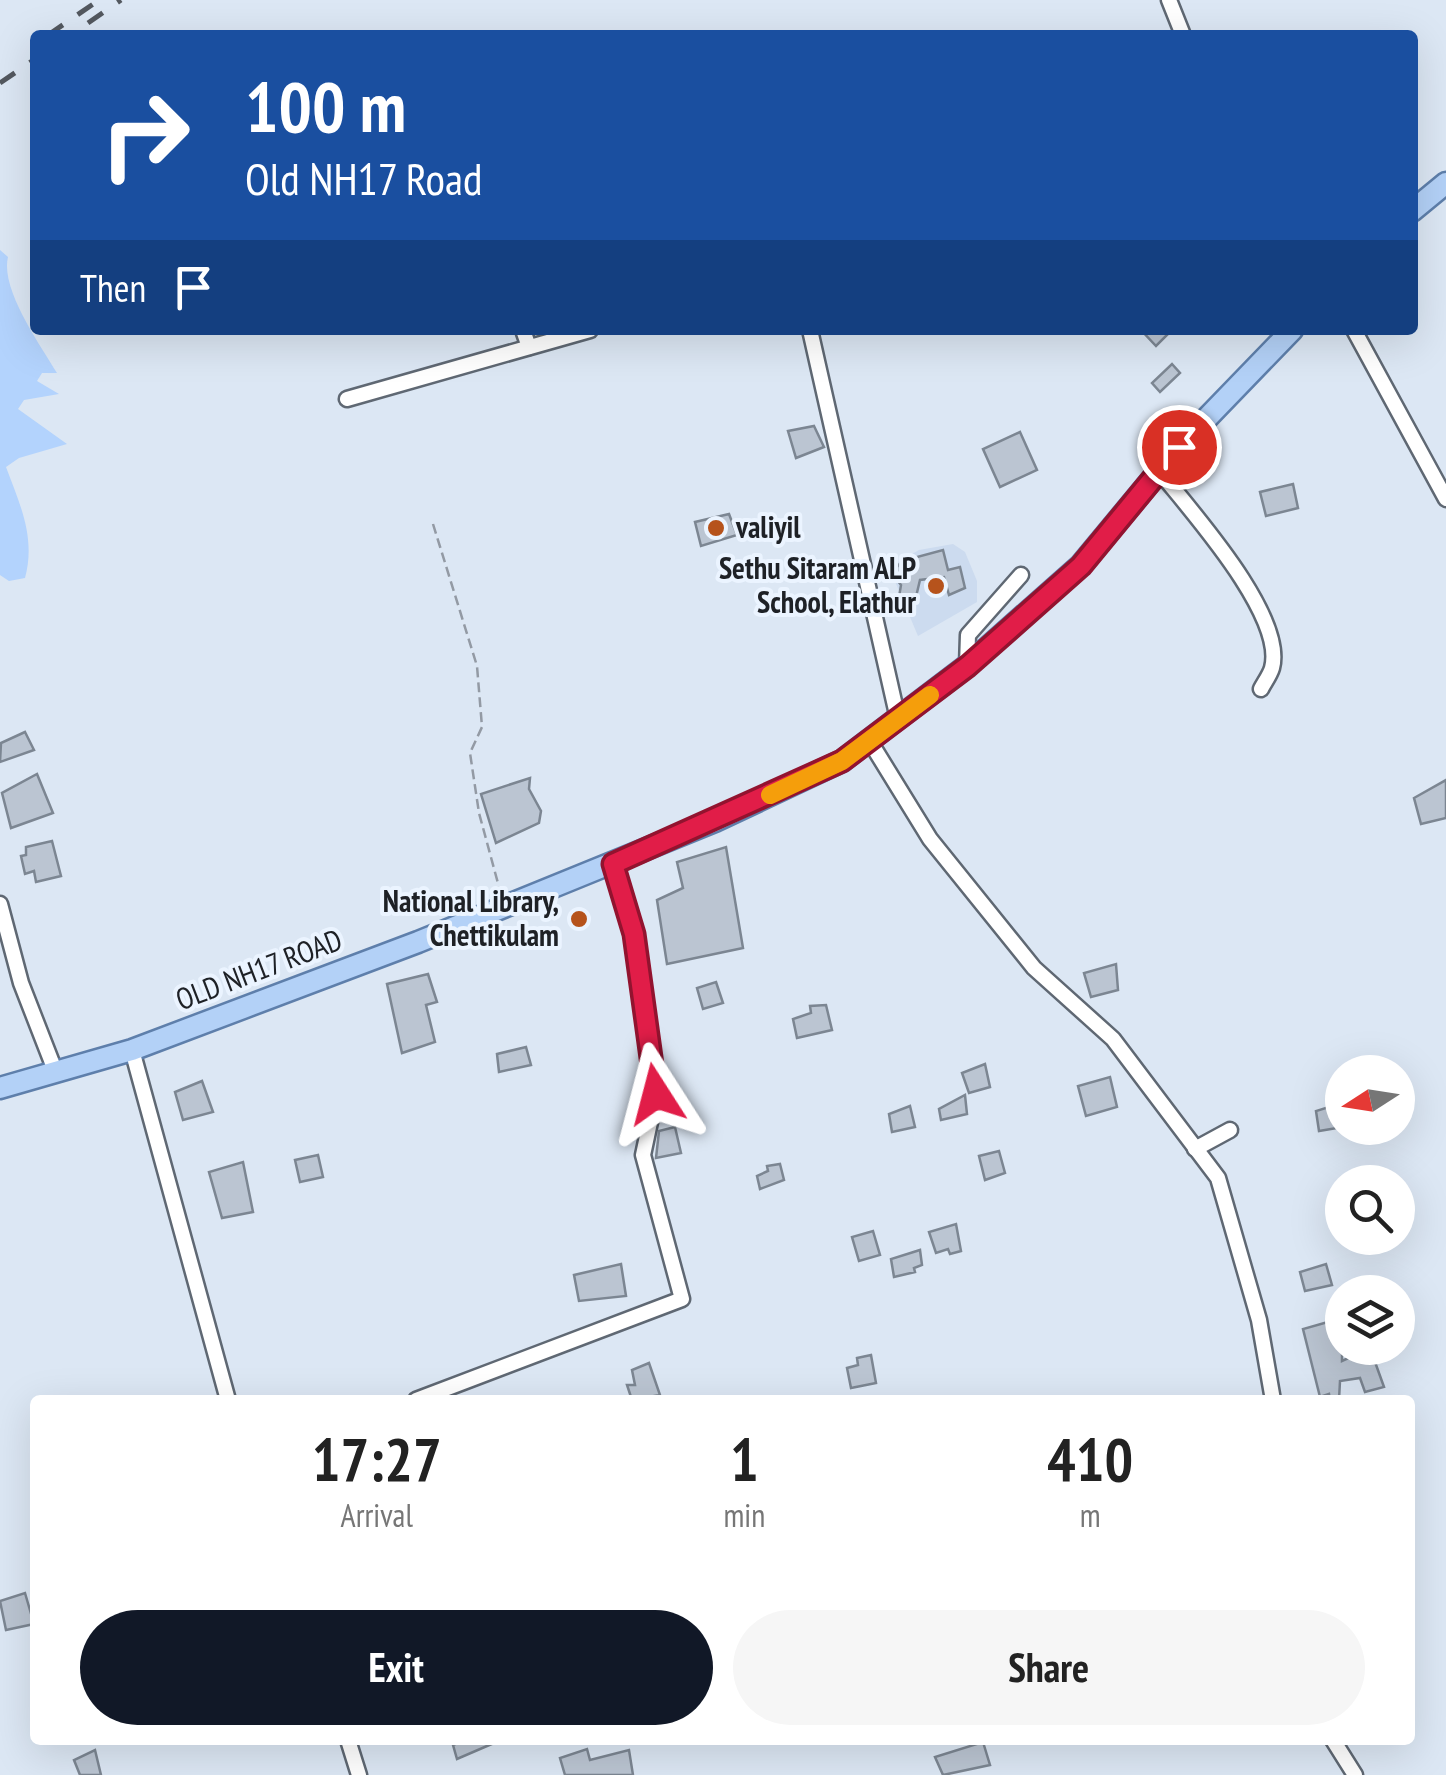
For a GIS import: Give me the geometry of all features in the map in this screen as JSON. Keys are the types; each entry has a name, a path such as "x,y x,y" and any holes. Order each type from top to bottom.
{"main road":[{"path":"1418,206 1446,184"},
{"name":"OLD NH17 ROAD","path":"0,1088 132,1050 613,864 842,761 968,666 1081,566 1159,471 1287,335"}],"street":[{"path":"1169,0 1181,30"},
{"path":"525,335 529,347"},
{"path":"347,399 572,335"},
{"path":"811,335 898,719"},
{"path":"1357,335 1446,498"},
{"path":"1159,471 1237,570 1263,616 1273,666 1261,689"},
{"path":"968,666 968,635 1021,575"},
{"path":"869,740 930,839 1034,968 1113,1039 1137,1074 1170,1108 1218,1178 1259,1320 1272,1395"},
{"path":"429,1395 682,1299 643,1155 656,1094 634,934 613,864"},
{"path":"0,904 21,983 56,1073"},
{"path":"132,1050 227,1395"},
{"path":"1195,1149 1230,1130"},
{"path":"350,1745 359,1775"},
{"path":"1336,1745 1355,1775"}],"path":[{"path":"433,524 476,666 482,727 470,753 479,813 500,893"}],"shaded area":[{"path":"0,250 8,257 10,285 30,335 57,373 42,373 37,381 59,394 24,400 18,409 67,444 19,458 6,467 25,521 29,549 25,578 9,581 0,575"},
{"name":"Sethu Sitaram ALP School, Elathur","path":"953,544 965,552 977,581 977,602 918,636 889,567 919,550"}],"building":[{"path":"1146,335 1167,335 1156,346"},
{"path":"1172,364 1180,373 1160,392 1152,383"},
{"path":"814,426 824,447 796,458 788,431"},
{"path":"1020,432 1037,470 1000,487 983,449"},
{"path":"1293,484 1298,508 1266,516 1260,492"},
{"name":"valiyil","path":"729,514 737,535 701,546 695,522"},
{"path":"943,550 948,570 960,567 965,588 949,595 944,577 920,580 915,601 899,597 901,585 892,573 902,561"},
{"path":"25,732 34,750 0,762 1,743"},
{"path":"37,774 53,813 11,828 2,793"},
{"path":"530,778 529,789 541,811 539,823 496,843 481,794"},
{"path":"1446,780 1446,818 1421,824 1414,798"},
{"path":"52,841 61,876 36,882 34,871 25,874 21,856 26,855 26,847"},
{"path":"726,847 743,948 667,964 657,900 683,888 677,862"},
{"path":"1116,964 1118,990 1091,997 1084,973"},
{"path":"428,974 437,1002 426,1005 435,1042 402,1053 387,984"},
{"path":"716,982 723,1003 703,1009 697,988"},
{"path":"826,1005 832,1030 797,1038 793,1019 811,1013 810,1006"},
{"path":"526,1047 531,1065 499,1072 497,1054"},
{"path":"985,1064 990,1087 969,1093 962,1073"},
{"path":"1110,1077 1117,1107 1086,1116 1078,1086"},
{"path":"202,1081 213,1112 183,1120 175,1092"},
{"path":"965,1095 967,1114 941,1120 939,1109"},
{"path":"910,1106 915,1127 892,1132 889,1114"},
{"path":"1325,1108 1325,1130 1319,1131 1316,1111"},
{"path":"675,1127 681,1153 656,1158 659,1131"},
{"path":"999,1151 1005,1173 985,1180 979,1156"},
{"path":"318,1155 323,1177 300,1182 295,1160"},
{"path":"243,1162 253,1212 222,1218 209,1172"},
{"path":"780,1164 784,1180 760,1189 757,1176 768,1171 767,1166"},
{"path":"956,1224 961,1251 950,1254 948,1249 936,1253 929,1232"},
{"path":"873,1231 880,1255 859,1261 852,1237"},
{"path":"920,1250 922,1265 914,1268 915,1272 894,1277 891,1259"},
{"path":"621,1264 626,1296 579,1301 574,1275"},
{"path":"1326,1264 1329,1275 1325,1275 1325,1287 1305,1291 1300,1272"},
{"path":"1325,1323 1325,1365 1376,1365 1384,1387 1365,1392 1360,1378 1340,1381 1339,1395 1320,1395 1303,1329"},
{"path":"871,1355 876,1383 851,1388 847,1368 858,1365 857,1358"},
{"path":"649,1363 660,1395 630,1395 627,1385 635,1385 632,1370"},
{"path":"25,1593 30,1625 6,1630 0,1601"},
{"path":"453,1745 489,1745 457,1759"},
{"path":"984,1745 990,1765 943,1775 935,1757"},
{"path":"587,1749 590,1760 629,1750 633,1775 565,1775 560,1758"},
{"path":"95,1750 101,1775 80,1775 74,1760"}],"railway":[{"path":"55,30 99,0"},
{"path":"88,23 121,0"},
{"path":"0,83 30,62"}],"slow traffic":[{"path":"770,795 842,761 930,695"}],"place":[{"name":"valiyil","path":"716,528"},
{"name":"Sethu Sitaram ALP School, Elathur","path":"936,586"},
{"name":"National Library, Chettikulam","path":"579,919"}],"route":[{"path":"656,1094 649,1066 634,934 626,894 613,864 716,822 842,761 968,666 1081,566 1179,447"}]}
